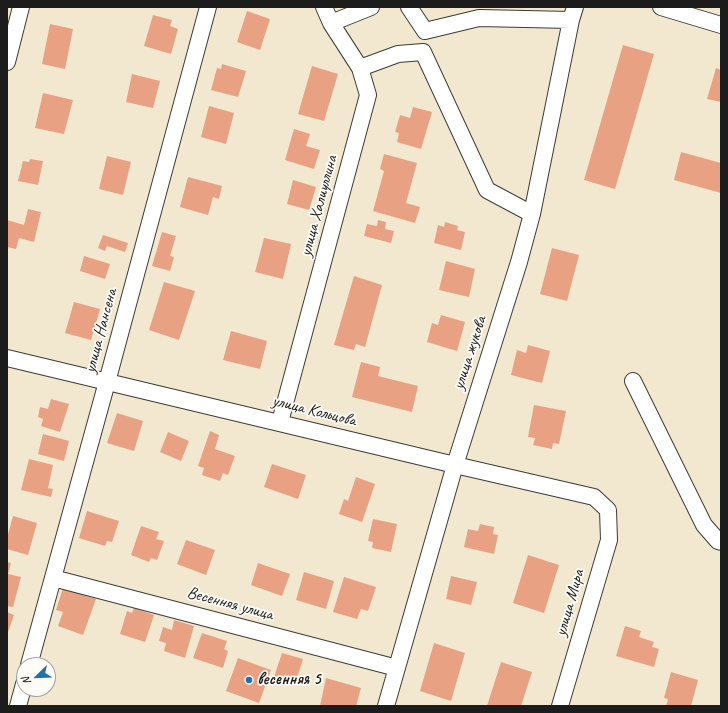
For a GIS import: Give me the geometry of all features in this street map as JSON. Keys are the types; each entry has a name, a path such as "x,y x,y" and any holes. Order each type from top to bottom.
{"street":[{"path":"7,62 21,7"},
{"name":"улица Нансена","path":"31,657 108,382 208,7"},
{"name":"улица Халиуллина","path":"280,422 368,95 360,68 331,23 324,7"},
{"path":"331,23 371,7"},
{"path":"409,7 425,31 479,18 573,14"},
{"path":"661,7 721,25"},
{"name":"улица жукова","path":"386,706 455,465 519,262 532,214 573,14"},
{"path":"360,68 398,54 423,52 487,190 532,214"},
{"name":"улица Кольцова","path":"7,358 594,497 608,510"},
{"path":"633,381 704,525 718,541 721,542"},
{"name":"улица Мира","path":"560,706 609,540 608,510"},
{"name":"Весенняя улица","path":"53,578 397,668"}],"building":[{"path":"247,11 270,19 260,50 237,42"},
{"path":"153,15 172,20 170,26 178,29 171,54 144,46"},
{"path":"50,24 73,29 65,69 42,64"},
{"path":"623,45 654,54 615,189 584,180"},
{"path":"222,64 246,71 238,97 211,90 217,68 221,69"},
{"path":"312,66 338,74 324,121 298,114"},
{"path":"716,68 721,70 721,102 707,99"},
{"path":"132,74 160,81 153,108 126,102"},
{"path":"43,93 73,100 64,134 35,128"},
{"path":"209,106 234,113 226,144 201,137"},
{"path":"413,107 432,112 421,149 397,142 399,133 395,132 400,115 410,118"},
{"path":"294,129 310,134 306,146 320,150 314,169 285,160"},
{"path":"681,152 721,163 721,193 674,180"},
{"path":"384,154 417,163 406,203 420,207 415,223 373,211 384,171 380,169"},
{"path":"107,156 131,162 123,195 99,189"},
{"path":"30,159 43,161 38,185 18,181 23,161 29,162"},
{"path":"188,177 222,186 219,199 213,197 208,215 180,207"},
{"path":"293,180 316,187 309,210 287,204"},
{"path":"28,209 41,212 34,242 19,238 16,249 7,247 7,220 24,225"},
{"path":"378,220 386,222 385,229 394,231 391,243 364,236 367,224 377,226"},
{"path":"445,222 458,226 457,230 465,232 461,250 434,243 438,225 444,227"},
{"path":"162,232 176,236 170,256 174,257 170,271 152,266"},
{"path":"103,235 128,243 125,252 107,246 105,251 98,248"},
{"path":"264,238 291,244 283,279 255,272"},
{"path":"552,248 579,255 567,301 540,294"},
{"path":"84,256 110,264 105,279 80,271"},
{"path":"446,261 475,269 469,297 439,290"},
{"path":"354,276 382,285 365,347 356,344 354,350 334,345"},
{"path":"164,282 195,291 179,340 149,330"},
{"path":"74,302 100,309 91,340 65,333"},
{"path":"441,315 465,322 457,351 427,342 432,323 438,325"},
{"path":"231,331 267,341 260,369 223,360"},
{"path":"528,345 550,351 542,383 511,375 517,350 526,353"},
{"path":"361,362 380,367 378,376 418,386 412,412 352,397"},
{"path":"51,399 69,404 60,432 41,426 43,419 38,417 40,407 48,409"},
{"path":"534,405 566,411 559,444 553,443 552,449 533,445 535,438 528,437"},
{"path":"117,413 143,421 134,451 107,443"},
{"path":"210,431 219,435 215,449 235,456 228,475 223,473 220,481 202,475 204,468 198,466"},
{"path":"168,432 189,441 181,461 160,452"},
{"path":"43,434 69,441 64,461 38,454"},
{"path":"29,459 53,465 48,488 53,489 51,497 21,490"},
{"path":"272,464 306,475 298,499 264,487"},
{"path":"356,477 375,484 362,522 339,514 344,499 348,501"},
{"path":"87,511 119,521 112,542 107,541 105,546 79,538"},
{"path":"13,516 37,523 28,555 7,549 7,538"},
{"path":"373,519 397,524 391,552 372,548 373,542 368,541"},
{"path":"480,524 494,527 493,534 498,535 494,554 464,547 468,529 478,531"},
{"path":"141,526 159,532 156,539 164,541 157,560 151,558 149,562 131,555"},
{"path":"186,540 215,550 206,575 177,564"},
{"path":"528,555 559,565 544,613 513,603"},
{"path":"7,562 11,563 8,574 21,577 13,607 7,606"},
{"path":"258,563 290,574 282,596 251,585"},
{"path":"304,572 334,581 326,609 296,600"},
{"path":"451,576 477,582 471,605 446,599"},
{"path":"344,577 376,587 368,611 361,609 357,619 333,612"},
{"path":"63,588 96,599 83,635 58,626 63,612 56,610"},
{"path":"134,608 154,615 145,642 120,634 127,611 132,613"},
{"path":"7,612 14,615 7,635"},
{"path":"174,620 194,626 185,658 164,651 166,643 159,641 163,627 172,630"},
{"path":"625,626 641,631 639,637 654,642 652,647 659,649 654,667 616,656"},
{"path":"202,633 227,641 224,649 228,651 223,668 193,658"},
{"path":"434,643 465,653 451,701 420,691"},
{"path":"282,653 303,659 295,684 274,677"},
{"name":"весенняя 5","path":"238,658 271,670 259,703 226,691"},
{"path":"501,662 532,672 521,706 487,706"},
{"path":"671,672 698,680 691,706 666,706 668,699 664,698"},
{"path":"326,678 361,688 356,706 320,706"}],"place":[{"name":"весенняя 5","path":"249,680"}]}
